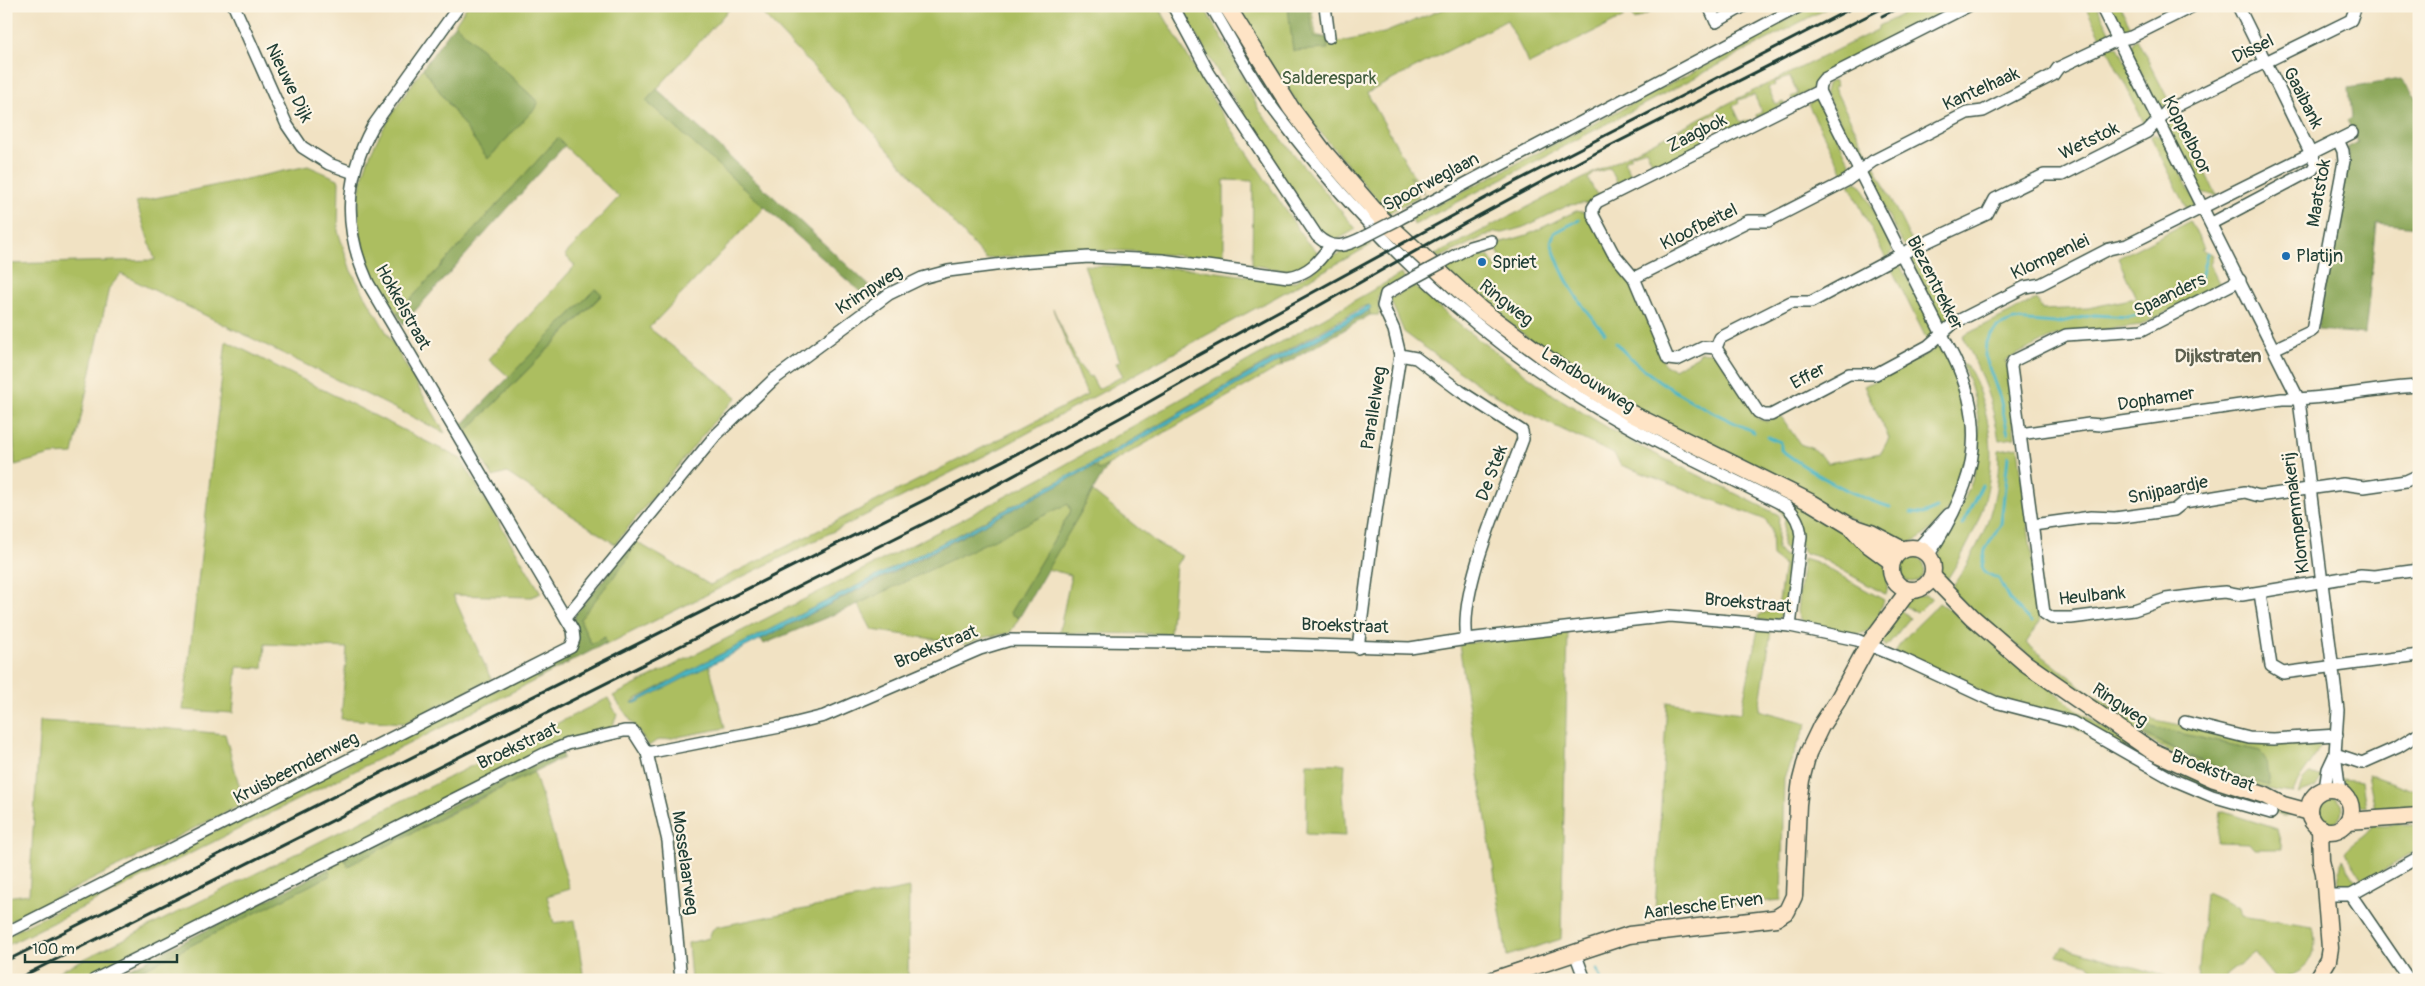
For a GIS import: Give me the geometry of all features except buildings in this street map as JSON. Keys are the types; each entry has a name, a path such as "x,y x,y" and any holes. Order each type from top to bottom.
{"main road":[{"name":"Ringweg","path":"1226,6 1291,108 1324,152 1381,218 1480,309 1594,392 1680,440 1812,504 1850,526 1866,543 1910,554"},
{"path":"1868,645 1932,562 1910,554 1891,573 1915,583"},
{"name":"Ringweg","path":"1915,583 1955,610 1972,617 2032,668 2152,751 2214,779 2264,795 2310,806"},
{"name":"Aarlesche Erven","path":"1493,980 1629,935 1776,918 1787,911 1794,896 1800,780 1808,753 1821,726 1838,700 1868,645"},
{"path":"2333,790 2346,797 2349,814 2342,827 2327,829 2312,821 2310,806 2318,792 2333,790"},
{"path":"2349,814 2396,817 2419,816"},
{"path":"2323,977 2330,948 2324,872 2321,860 2327,829"}],"street":[{"name":"Nieuwe Dijk","path":"234,6 287,125 302,147 329,164 354,173"},
{"name":"Hokkelstraat","path":"459,6 373,126 361,148 354,173 349,209 351,235 358,262 368,283 566,617"},
{"path":"1173,6 1209,73 1317,236 1330,246"},
{"name":"Landbouwweg","path":"1212,6 1280,118 1314,160 1368,224 1465,313 1529,364 1581,399 1634,430 1780,502 1793,512 1799,522 1801,536 1790,626"},
{"path":"1325,6 1330,37"},
{"path":"1709,6 1716,22 1744,6"},
{"name":"Spoorweglaan","path":"1330,246 1346,246 1364,237 1800,6"},
{"name":"Zaagbok","path":"1634,278 1613,253 1593,215 1592,208 1597,202 1819,90 1820,84 1824,79 1968,6"},
{"name":"Koppelboor","path":"2101,6 2240,280"},
{"name":"Kantelhaak","path":"1859,171 1873,161 1967,113 1983,111 2053,76 2058,68 2118,40 2131,37 2193,6"},
{"name":"Gaaibank","path":"2212,223 2312,170 2316,164 2238,6"},
{"name":"Dissel","path":"2160,120 2168,110 2352,20 2356,6"},
{"name":"Biezentrekker","path":"1819,90 1964,379 1973,418 1971,465 1959,501 1944,532 1910,554"},
{"name":"Wetstok","path":"1716,348 1720,338 1791,302 1811,302 1901,254 1987,214 1995,199 2044,175 2062,175 2150,130 2160,120"},
{"name":"Gaaibank","path":"2203,207 2352,133"},
{"name":"Maatstok","path":"2274,349 2312,331 2344,161 2343,151 2338,140"},
{"name":"Kloofbeitel","path":"1634,278 1748,221 1768,221 1846,181 1859,171"},
{"name":"Klompenlei","path":"1941,334 1954,323 2025,287 2041,284 2109,249 2127,245 2203,207"},
{"name":"Parallelweg","path":"1358,648 1372,538 1400,355 1394,330 1383,306 1386,294 1470,247 1490,241"},
{"name":"Krimpweg","path":"566,617 716,436 773,380 889,294 922,278 948,271 1019,262 1089,257 1162,260 1288,277 1299,276 1312,268 1330,246"},
{"path":"1634,278 1668,358 1677,360 1704,347 1716,348"},
{"name":"Klompenmakerij","path":"2240,280 2299,400 2338,710 2333,790"},
{"name":"Spaanders","path":"2020,434 2011,367 2013,361 2066,335 2142,330 2240,280"},
{"name":"Effer","path":"1716,348 1758,412 1764,415 1771,415 1849,374 1876,374 1928,346 1941,334"},
{"name":"De Stek","path":"1400,355 1416,358 1460,391 1522,431 1523,439 1488,529 1470,592 1464,622 1467,639"},
{"name":"Dophamer","path":"2020,434 2089,424 2101,425 2282,399 2299,400 2391,387 2419,386"},
{"name":"Heulbank","path":"2020,434 2044,613 2052,618 2134,610 2166,599 2225,592 2242,595 2260,593 2361,575 2374,576 2419,570"},
{"name":"Snijpaardje","path":"2033,525 2091,517 2115,518 2174,510 2184,502 2245,492 2259,496 2343,484 2364,487 2406,481 2419,475"},
{"path":"2260,593 2271,666 2283,673 2419,655"},
{"name":"Broekstraat","path":"94,980 557,748 624,731 633,731 647,753 780,727 824,716 980,649 1010,640 1250,643 1358,648 1410,648 1467,639 1670,616 1790,626 1829,633 1868,645 1995,702 2072,722 2174,780 2212,796 2271,813"},
{"name":"Kruisbeemdenweg","path":"6,933 565,651 571,647 574,639 573,630 566,617"},
{"path":"2184,722 2249,738 2273,739 2337,735"},
{"path":"2335,754 2362,763 2398,747 2419,734"},
{"name":"Mosselaarweg","path":"647,753 668,841 681,980"},
{"path":"2326,895 2351,894 2419,857"},
{"path":"2351,894 2409,980"},
{"path":"1574,953 1585,980"}],"green space":[{"path":"467,6 732,6 646,101 765,207 649,328 737,397 711,425 615,544 507,473 493,477 466,432 602,295 595,289 509,377 489,359 575,266 565,255 619,197 557,139 397,314 375,277 365,253 359,225 359,200 363,176 370,154 381,133 423,68 488,159 537,106 538,102 455,24"},
{"path":"755,6 1158,6 1218,108 1306,241 1318,252 1304,266 1296,269 1280,270 1252,265 1253,181 1224,180 1224,260 1129,251 1082,250 986,259 841,96"},
{"path":"1185,6 1203,6 1232,55 1259,110 1356,229 1335,241 1326,237 1317,229 1267,154 1182,12"},
{"name":"Salderespark","path":"1237,6 1311,6 1316,35 1340,42 1384,33 1451,6 1617,6 1624,17 1529,64 1507,20 1367,93 1424,194 1410,176 1413,189 1419,196 1388,213 1315,126 1273,69"},
{"path":"1308,6 1314,38 1327,37 1328,49 1293,51 1288,7"},
{"path":"1627,6 1663,6 1634,20"},
{"path":"1810,6 1831,6 1414,225 1412,218 1716,60"},
{"path":"1919,6 1951,6 1943,14 1927,22 1922,21 1891,37 1888,42 1871,50 1867,49 1836,65 1834,69 1816,79 1812,89 1793,100 1791,97 1798,94 1790,77 1774,82 1775,85 1768,88 1776,105 1783,102 1785,104 1757,118 1756,115 1762,112 1754,95 1738,100 1739,103 1733,106 1741,123 1748,120 1749,122 1721,136 1720,133 1727,130 1718,113 1703,119 1703,121 1697,124 1705,141 1712,138 1713,140 1649,173 1647,170 1654,166 1646,150 1630,155 1631,157 1624,161 1632,177 1639,174 1640,177 1613,191 1612,188 1618,184 1610,168 1595,173 1588,179 1597,195 1604,192 1605,195 1589,203 1569,205 1524,227 1503,233 1494,232 1439,258 1435,255 1735,100 1879,29 1879,26"},
{"path":"2085,6 2097,6 2111,34 2103,41"},
{"path":"2108,6 2120,6 2133,32 2129,34 2120,31"},
{"path":"455,24 538,102 537,106 488,159 423,68"},
{"path":"2137,39 2171,105 2166,107 2157,105 2130,50 2133,42"},
{"path":"2111,46 2118,47 2153,117 2147,129 2107,48"},
{"path":"2401,79 2419,100 2419,227 2377,223 2365,334 2317,330 2349,153 2347,148 2358,142 2347,120 2352,117 2349,88"},
{"path":"1834,80 1837,86 1834,88 1870,158 1864,160 1859,158 1825,92 1827,84"},
{"path":"657,89 876,292 867,298 646,101"},
{"path":"1816,100 1821,104 1852,167 1851,173 1845,177 1808,104"},
{"path":"2175,113 2217,196 2201,192 2167,124 2170,115"},
{"path":"2153,134 2163,138 2195,201 2193,207 2188,210 2151,137"},
{"path":"558,138 565,145 403,324 397,314"},
{"path":"1874,165 1914,246 1904,246 1867,175"},
{"path":"308,166 338,179 338,231 351,271 445,433 121,274 109,288 73,454 51,455 15,465 11,385 6,385 6,264 155,260 136,202"},
{"path":"1856,182 1861,185 1893,250 1886,259 1849,184"},
{"path":"1576,211 1589,213 1633,285 1665,365 1674,369 1698,356 1700,352 1713,353 1719,358 1758,419 1766,421 1780,415 1800,444 1813,449 1828,463 1881,453 1889,438 1864,386 1933,351 1931,349 1938,346 1942,348 1959,383 1965,404 1968,448 1965,469 1958,489 1949,508 1935,525 1919,539 1899,544 1653,418 1561,364 1441,269 1474,251 1489,257 1502,276 1509,272 1498,252 1496,244 1527,235"},
{"path":"2190,221 2204,248 2201,249 2213,255 2210,265 2220,285 2142,325 2056,335 2006,360 2015,438 1999,440 1985,387 1963,336 2037,299 2042,310 2088,308 2136,298 2118,258"},
{"path":"1369,242 1371,245 1004,446 604,646 606,643 591,644 580,619 627,560 635,541 710,585 1087,395 1053,309 1078,364 1089,377 1091,376 1098,389 1123,376 1116,363 1120,361 1084,265 1194,269 1293,282 1314,271 1329,258"},
{"path":"1918,253 1951,319 1945,321 1939,318 1911,261"},
{"path":"1897,265 1901,267 1935,331 1928,342 1890,266"},
{"path":"1401,274 1405,278 1383,290 1378,296 1379,315 1370,315 1369,305 1362,307 1089,465 922,554 634,700 632,703 709,664 725,728 656,741 649,746 613,696 963,519 1061,467"},
{"path":"1414,286 1463,328 1555,396 1635,444 1779,515 1777,549 1782,555 1793,557 1787,602 1780,616 1775,620 1759,620 1759,615 1778,608 1784,565 1772,556 1771,530 1766,520 1621,465 1614,454 1544,421 1486,390 1404,332 1390,299"},
{"path":"595,289 602,294 466,432 462,425"},
{"path":"1369,310 1370,315 1281,366 1281,359"},
{"path":"226,341 461,459 541,593 531,597 453,595 491,679 405,723 341,719 347,648 265,644 263,668 237,667 233,713 183,710"},
{"path":"1281,359 1281,366 1099,470 1095,467 1090,468"},
{"path":"1962,364 1968,368 1973,376 1987,418 1991,444 1990,468 1987,492 1980,516 1958,562 1944,584 1939,557 1942,544 1946,532 1971,484 1978,454 1979,439 1976,408 1973,393"},
{"path":"2018,447 2040,622 2026,643 2095,697 2126,714 2215,732 2321,738 2317,752 2293,793 2262,788 2231,779 2202,768 2146,738 2038,662 1950,590 1980,541 1992,507 1996,489 1999,450","holes":["2142,725 2260,751 2233,775 2184,755 2139,731"]},
{"path":"1108,465 1019,618 1010,613 1071,511 1068,504 858,604 764,644 761,639 924,557 1090,468 1095,467 1099,470"},
{"path":"1093,492 1158,544 1182,556 1176,565 1170,634 1059,633 1071,575 1047,569"},
{"path":"1785,497 1839,526 1864,543 1884,565 1887,572 1888,584 1886,595 1819,557 1804,553 1784,500"},
{"path":"1068,503 1071,511 1010,613 1019,618 1010,633 982,638 967,644 872,630 858,604"},
{"path":"1778,508 1789,515 1792,520 1795,533 1793,552 1784,549 1782,546 1785,518"},
{"path":"635,541 627,560 580,619 591,644 605,637 606,643 538,679 534,671 568,653 575,614"},
{"path":"1912,556 1921,560 1925,569 1921,578 1912,582 1903,578 1899,569 1903,560"},
{"path":"1803,558 1816,562 1884,600 1878,617 1867,631 1844,634 1815,628 1802,622 1797,611"},
{"path":"1925,595 1932,598 1917,613 1901,604 1912,596"},
{"path":"1939,603 1973,626 2077,710 2131,746 2290,811 2288,815 2282,815 2197,784 2126,748 2002,701 1895,652 1905,638"},
{"path":"1898,608 1910,618 1886,647 1881,639"},
{"path":"1758,629 1771,631 1759,710 1807,723 1784,778 1781,900 1655,911 1667,702 1741,713"},
{"path":"1568,632 1561,939 1507,956 1459,644"},
{"path":"534,671 538,679 6,946 6,936"},
{"path":"608,698 617,715 612,727 593,733 89,980 42,980"},
{"path":"40,721 139,726 225,734 244,803 6,923 6,897 29,894"},
{"path":"2142,725 2260,751 2266,760 2269,786 2202,762 2139,731"},
{"path":"561,752 563,758 467,804 348,866 344,857"},
{"path":"1307,763 1345,764 1343,791 1346,836 1306,834"},
{"path":"534,772 570,889 547,896 554,923 575,920 584,980 122,980 330,875 328,869 344,857 348,865"},
{"path":"2309,774 2323,775 2315,788 2298,794 2303,780"},
{"path":"2368,774 2419,792 2419,811 2398,812 2375,809"},
{"path":"2342,779 2362,781 2366,807 2357,803 2350,796"},
{"path":"2329,796 2339,800 2343,810 2339,820 2329,824 2319,820 2315,810 2319,800"},
{"path":"2221,811 2277,829 2282,849 2254,849 2249,843 2217,842"},
{"path":"2419,824 2419,849 2364,882 2345,852 2348,848 2367,833 2372,825"},
{"path":"2342,859 2358,885 2351,889 2337,886"},
{"path":"328,869 331,875 122,980 107,980"},
{"path":"909,888 908,980 691,980 688,943 709,938 712,930 716,927"},
{"path":"2206,893 2239,908 2241,916 2313,927 2315,947 2313,956 2296,973 2276,980 2254,953 2226,975 2226,980 2198,980"},
{"path":"2063,947 2179,980 2102,980 2088,964 2057,955"}],"water":[{"path":"1369,305 1371,307 1368,311 1090,468 970,532 636,703 632,703 707,661 970,529 1089,465"}],"waterway":[{"path":"1579,220 1554,233 1551,242 1560,267 1573,291 1605,333"},
{"path":"2008,434 2000,398 1985,356 1986,342 1997,327 2013,320 2055,323 2094,315 2129,317 2137,315 2160,298 2195,284 2201,278 2207,253"},
{"path":"1616,343 1645,371 1662,383 1699,405 1754,432"},
{"path":"1768,437 1781,442 1781,450 1820,476 1861,497 1890,507"},
{"path":"2008,456 2001,524 1985,550 1982,567 1986,573 1999,579 2009,599 2031,622"},
{"path":"1962,525 1982,485"},
{"path":"1911,513 1923,514 1937,508"},
{"path":"1597,970 1601,980"}],"railway":[{"path":"6,961 1032,446 1511,184 1856,6"},
{"path":"15,980 945,513 1140,407 1465,223 1588,157 1887,6"},
{"path":"1882,16 1902,6"}],"place":[{"name":"Platijn","path":"2286,256"},
{"name":"Spriet","path":"1482,262"}],"district":[{"name":"Dijkstraten","path":"2218,356"}]}
